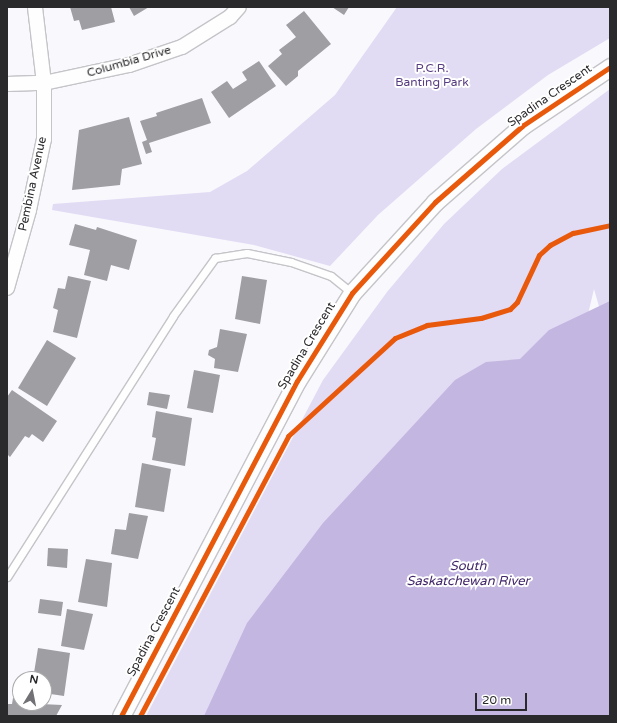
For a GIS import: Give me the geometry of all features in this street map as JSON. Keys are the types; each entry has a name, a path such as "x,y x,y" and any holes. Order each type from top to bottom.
{"street":[{"name":"Pembina Avenue","path":"7,288 29,210 44,139 44,83 35,7"},
{"name":"Columbia Drive","path":"7,84 44,83 129,65 182,47 230,17 239,7"},
{"name":"Spadina Crescent","path":"121,716 297,381 352,293 435,202 522,126 610,67"}],"lane":[{"path":"7,577 173,316 215,258 247,253 291,262 331,276 352,293"}],"green space":[{"name":"P.C.R. Banting Park","path":"397,7 610,7 610,38 548,75 476,129 378,215 330,266 254,245 52,210 53,204 210,192 247,171 335,95"},
{"path":"610,89 610,316 602,317 594,289 584,331 219,716 146,716 323,380 387,292 444,224 502,169"}],"water":[{"name":"South Saskatchewan River","path":"610,301 610,716 204,716 247,623 323,523 455,380 486,362 520,359 549,330"}],"building":[{"path":"70,7 111,7 115,22 82,30 79,20 74,21"},
{"path":"129,7 149,7 134,16"},
{"path":"332,7 349,7 344,15"},
{"path":"304,11 331,44 298,71 298,76 286,86 268,66 282,54 279,50 296,37 286,25"},
{"path":"259,61 276,86 229,118 211,92 227,81 233,89 247,80 242,72"},
{"path":"202,98 211,123 149,143 152,152 146,154 142,142 147,140 140,121 157,116 156,113"},
{"path":"129,117 142,164 122,169 120,185 72,190 79,130"},
{"path":"75,224 96,230 97,227 137,240 129,270 111,265 107,281 84,275 90,250 69,245"},
{"path":"68,276 91,281 77,338 53,332 58,310 53,308 58,288 65,289"},
{"path":"242,276 267,280 260,324 235,319"},
{"path":"220,329 247,334 238,372 214,368 215,359 208,355 209,350 217,347"},
{"path":"47,340 76,358 47,406 18,388"},
{"path":"194,370 220,375 213,413 187,408"},
{"path":"12,390 57,421 43,442 32,434 29,438 25,436 10,457 7,454 7,397"},
{"path":"149,392 170,395 167,409 147,405"},
{"path":"156,411 192,418 185,466 152,460 156,438 152,437"},
{"path":"142,463 171,469 164,512 135,507"},
{"path":"129,513 148,516 138,559 111,554 115,529 126,530"},
{"path":"48,548 68,549 67,568 47,566"},
{"path":"86,559 112,563 107,607 78,602"},
{"path":"40,599 63,602 61,616 38,613"},
{"path":"67,609 93,614 84,650 61,646"},
{"path":"38,648 70,653 64,696 52,694 52,671 34,671"},
{"path":"8,704 12,704 12,711 52,711 52,705 62,705 56,716 7,716"}],"cycle path":[{"path":"121,716 297,381 352,293 435,202 522,126 610,67"},
{"path":"140,716 288,436 395,338 427,325 481,318 510,309 517,302 539,255 550,245 573,233 610,225"}]}
